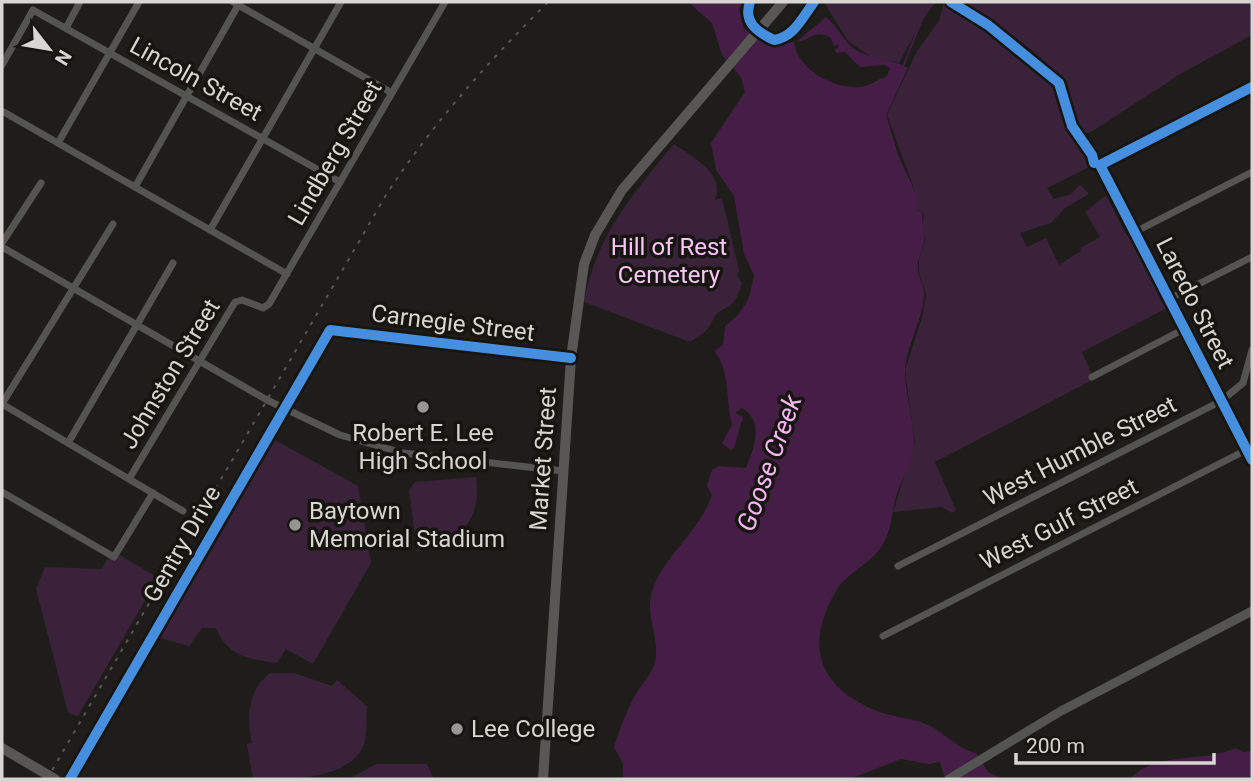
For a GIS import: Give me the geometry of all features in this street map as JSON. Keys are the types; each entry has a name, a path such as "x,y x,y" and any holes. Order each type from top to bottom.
{"main road":[{"name":"Market Street","path":"543,779 571,358 579,285 595,235 622,190 720,79 783,2"},
{"path":"2,748 55,779"}],"street":[{"path":"66,28 80,2"},
{"path":"58,143 139,2"},
{"path":"210,230 341,2"},
{"name":"Lindberg Street","path":"250,302 266,308 445,2"},
{"path":"135,187 237,3 392,93"},
{"name":"Lincoln Street","path":"2,65 33,10 340,182"},
{"name":"Laredo Street","path":"1252,87 1100,165 1221,401 1250,448 1252,460"},
{"path":"2,111 287,274"},
{"path":"1135,232 1252,172"},
{"path":"41,183 2,245 284,409 340,435 384,449 563,471"},
{"path":"113,224 2,404 183,511"},
{"path":"1169,299 1252,257"},
{"path":"68,443 173,263"},
{"name":"Johnston Street","path":"129,479 235,302 250,302"},
{"path":"1092,377 1184,329"},
{"name":"Carnegie Street","path":"330,330 571,358"},
{"name":"Gentry Drive","path":"70,779 330,330"},
{"name":"West Humble Street","path":"898,566 1221,401 1243,383 1252,350"},
{"name":"West Gulf Street","path":"883,636 1250,448"},
{"path":"2,492 114,557 153,493"},
{"path":"948,779 1061,711 1252,611"}],"green space":[{"path":"824,2 932,2 899,63 870,56 848,41"},
{"path":"944,2 989,28 1004,47 1026,58 1053,81 1080,149 1088,152 1089,167 1047,188 1054,199 1071,194 1080,184 1089,194 1065,208 1051,223 1020,233 1027,247 1046,238 1059,265 1081,251 1080,248 1100,237 1085,212 1106,195 1127,236 1132,235 1169,307 1082,352 1094,379 935,462 956,510 952,513 942,507 893,512 915,443 905,370 922,318 926,294 919,274 919,259 925,240 922,229 924,214 916,209 916,194 887,115 917,51 939,21"},
{"path":"963,2 1252,2 1252,35 1182,73 1091,132 1083,134 1066,90 1055,73 1017,39"},
{"name":"Hill of Rest Cemetery","path":"674,144 698,160 716,182 715,200 722,198 739,270 737,276 742,283 732,304 717,314 705,332 690,342 584,302 597,257 618,217"},
{"name":"Baytown Memorial Stadium","path":"275,440 358,486 371,563 313,664 286,649 277,663 240,655 227,645 216,628 202,628 189,646 160,638"},
{"path":"476,477 476,505 464,528 444,544 417,551 409,490 415,482"},
{"path":"120,555 158,578 78,716 68,713 36,589 45,567 102,569 107,559"},
{"path":"271,673 294,673 332,686 337,680 367,706 364,745 353,759 342,767 314,776 253,779 247,744 252,743 249,714 257,687"},
{"path":"376,764 427,764 434,779 349,779"}],"water":[{"name":"Goose Creek","path":"688,2 742,2 739,9 744,29 774,44 794,42 802,61 809,69 840,85 864,86 886,77 890,68 885,65 860,67 845,52 836,53 834,48 837,49 839,44 834,46 831,38 825,35 820,34 796,42 826,17 856,50 908,68 886,115 898,155 916,194 916,209 923,214 924,240 918,267 924,296 905,372 913,451 896,498 886,538 875,555 839,586 825,613 820,632 820,649 823,665 831,679 844,692 880,712 929,725 968,751 976,753 988,772 1003,779 945,779 940,762 929,764 901,759 850,779 623,779 623,764 614,747 630,706 654,665 656,647 650,600 657,578 706,509 712,495 707,486 712,470 719,466 746,468 756,436 753,420 742,408 735,413 743,417 734,448 730,450 722,443 732,425 723,366 714,351 723,345 725,326 738,315 749,298 754,275 744,254 734,196 716,170 711,143 745,92 741,77 722,55 712,23"},
{"path":"1235,748 1243,752 1252,751 1252,779 1130,779 1152,764"}],"waterway":[{"path":"903,67 922,19 934,2"},
{"path":"424,770 430,779"}],"railway":[{"path":"47,779 386,195 462,94 548,2"}],"cycle path":[{"path":"750,2 748,15 753,26 774,40 792,31 814,2"},
{"path":"951,2 988,25 1059,83 1072,126 1092,155 1094,163"},
{"path":"1252,87 1100,165 1252,460"},
{"path":"70,779 330,330 571,358"}],"place":[{"name":"Robert E. Lee High School","path":"423,407"},
{"name":"Baytown Memorial Stadium","path":"295,525"},
{"name":"Lee College","path":"457,729"}]}
